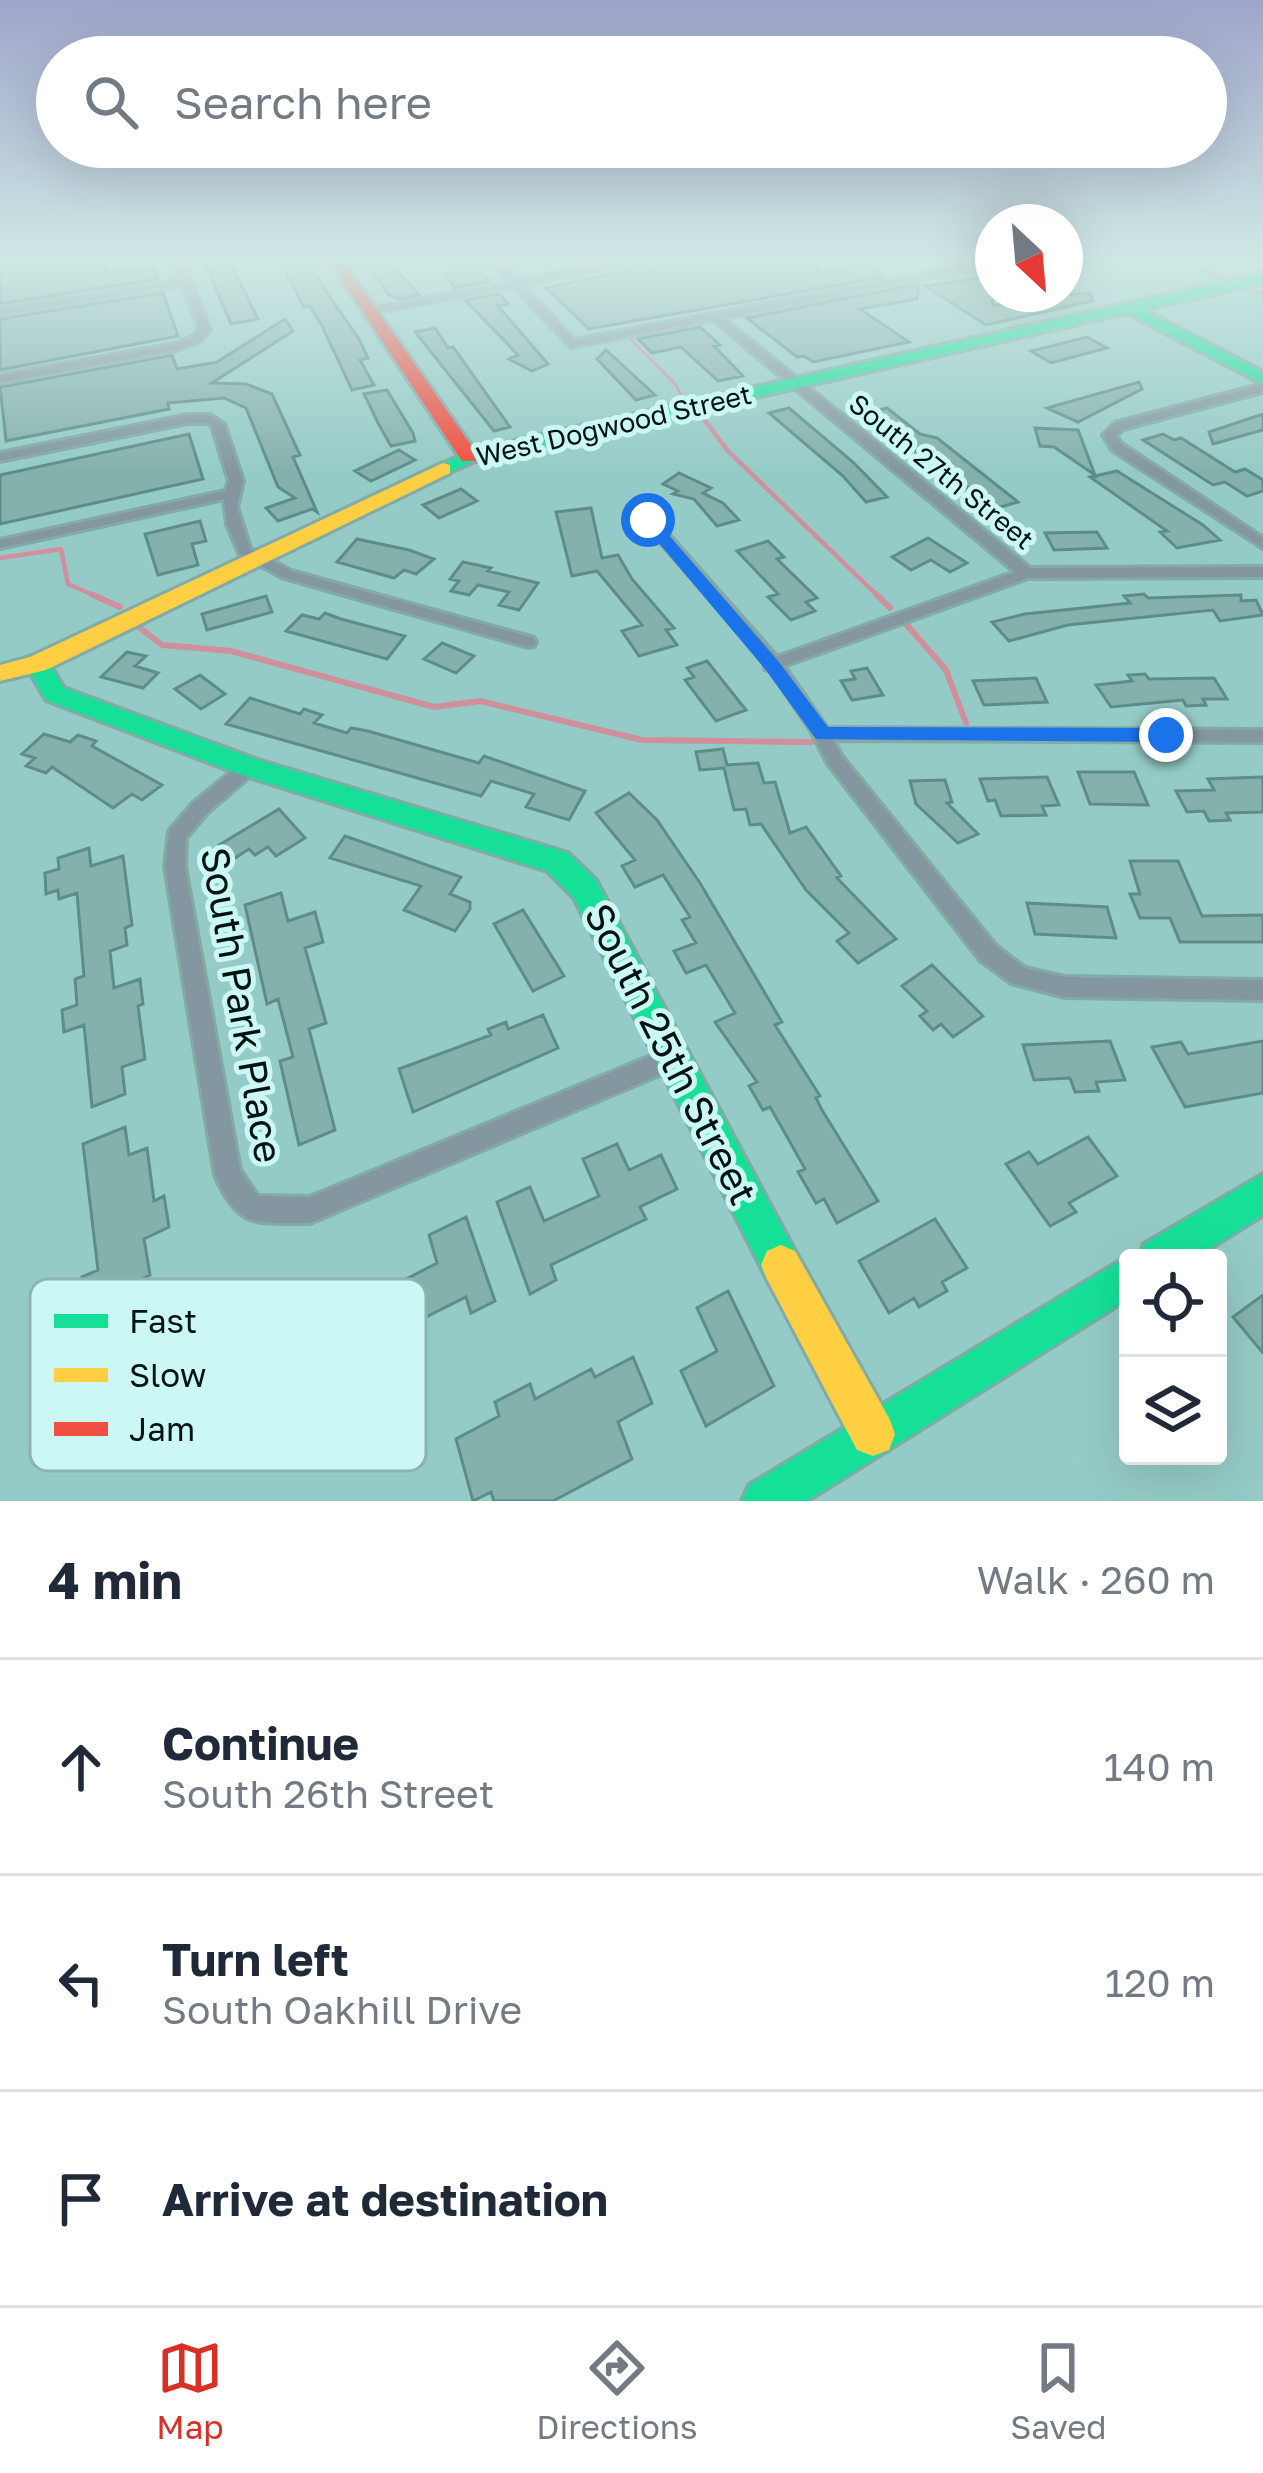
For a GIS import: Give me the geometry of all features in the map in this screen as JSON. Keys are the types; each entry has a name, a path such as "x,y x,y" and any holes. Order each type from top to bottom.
{"street":[{"path":"0,379 177,346 203,331"},
{"path":"384,331 469,458"},
{"path":"559,331 571,344 638,331"},
{"name":"South 27th Street","path":"733,331 1026,573"},
{"name":"West Dogwood Street","path":"0,674 37,664 469,458 1028,331"},
{"path":"1170,331 1263,384"},
{"path":"1263,384 1119,426 1108,435 1117,447 1263,544"},
{"path":"0,457 188,418 210,419 218,424 236,481 229,494 244,550 286,574 528,642"},
{"path":"0,544 229,494"},
{"path":"648,520 771,665 823,734 834,759 988,953 1019,976 1065,987 1263,990"},
{"path":"771,665 1026,573 1263,572"},
{"name":"South 25th Street","path":"37,664 55,694 249,766 557,862 585,889 670,1059 873,1434"},
{"path":"823,734 1263,736"},
{"name":"South Park Place","path":"249,766 176,836 175,866 228,1175 252,1209 310,1210 670,1059"},
{"path":"1173,1249 1263,1193"},
{"path":"765,1501 1119,1282"}],"building":[{"path":"0,331 176,331 178,336 0,370"},
{"path":"266,331 293,331 212,383 246,384 272,394 300,455 293,457 317,512 312,509 278,521 266,508 295,498 278,487 246,408 224,398 168,403 169,409 6,441 0,387 172,355 177,369 217,362"},
{"path":"324,331 353,331 368,358 360,360 374,385 352,390"},
{"path":"437,331 448,348 453,347 510,427 494,431 415,332"},
{"path":"495,331 520,331 548,364 532,371 509,359 518,355"},
{"path":"704,331 743,376 718,381 681,347 652,353 638,339"},
{"path":"764,331 893,331 909,342 813,362 797,357"},
{"path":"1087,337 1107,348 1051,363 1031,351"},
{"path":"606,350 655,395 636,400 597,359"},
{"path":"1139,382 1142,389 1078,422 1047,408"},
{"path":"387,390 415,441 391,446 379,425 364,394"},
{"path":"789,408 887,497 866,502 843,476 769,413"},
{"path":"887,408 920,434 937,438 1018,502 997,508 970,487 962,489 868,413"},
{"path":"1263,414 1263,430 1213,444 1209,432"},
{"path":"1035,428 1078,430 1095,475 1054,447 1040,446"},
{"path":"189,434 203,479 0,524 0,475"},
{"path":"1163,434 1181,438 1235,472 1245,469 1263,480 1263,491 1247,496 1225,482 1213,485 1143,440"},
{"path":"399,450 415,460 371,481 355,471"},
{"path":"1117,471 1220,540 1177,548 1160,532 1167,531 1090,477"},
{"path":"679,473 711,488 703,493 723,503 739,520 717,526 694,499 673,494 678,491 663,484"},
{"path":"461,489 477,501 439,518 423,505"},
{"path":"591,508 602,558 618,555 674,628 666,630 677,645 639,656 622,631 642,625 597,571 572,576 556,512"},
{"path":"200,521 206,541 192,544 198,565 158,575 145,534"},
{"path":"1097,532 1107,548 1054,550 1045,533"},
{"path":"928,538 967,563 950,572 931,560 911,570 892,557"},
{"path":"357,539 434,559 416,574 404,570 394,578 337,562"},
{"path":"768,541 784,557 777,559 817,598 806,602 815,611 791,620 768,597 778,594 737,551"},
{"path":"463,562 538,583 519,610 499,605 509,592 478,585 469,595 451,591 459,581 450,579"},
{"path":"1144,594 1148,598 1241,595 1241,601 1256,600 1263,615 1220,621 1213,610 1068,625 1009,641 992,622 1130,603 1124,596"},
{"path":"266,596 272,612 207,630 202,614"},
{"path":"325,613 405,636 387,659 286,631 302,615 319,619"},
{"path":"442,643 474,656 456,673 424,659"},
{"path":"127,652 146,656 135,666 158,673 143,688 101,677"},
{"path":"707,661 746,710 716,721 685,680 694,677 687,668"},
{"path":"867,668 883,695 852,700 841,681 855,679 851,671"},
{"path":"1145,674 1149,679 1214,678 1227,699 1203,699 1206,705 1186,706 1183,700 1111,707 1096,685 1132,681 1128,675"},
{"path":"200,675 225,694 201,709 175,689"},
{"path":"1036,678 1047,702 984,705 973,681"},
{"path":"250,698 300,714 304,709 322,715 314,723 347,733 351,728 368,731 479,763 484,756 585,791 569,820 526,807 534,794 491,781 481,796 226,724"},
{"path":"44,734 70,742 78,735 96,741 92,746 162,785 142,800 132,794 113,808 52,767 46,773 26,766 35,758 22,754"},
{"path":"723,749 727,765 758,763 764,783 775,782 790,833 806,827 841,876 837,878 896,939 858,963 837,941 849,933 806,890 761,824 750,825 746,809 734,810 724,768 700,770 696,752"},
{"path":"1078,772 1134,772 1148,805 1090,804"},
{"path":"1047,777 1059,805 1042,806 1046,815 1001,816 995,800 988,801 980,779"},
{"path":"1263,777 1263,812 1226,813 1230,820 1209,821 1204,811 1187,812 1176,791 1214,790 1208,779"},
{"path":"945,780 952,802 947,803 978,834 958,843 916,804 910,781"},
{"path":"629,793 657,820 700,883 782,1022 775,1025 820,1096 816,1098 822,1110 878,1201 837,1223 824,1199 816,1203 798,1172 805,1169 770,1107 763,1110 749,1086 757,1082 715,1022 735,1013 706,965 686,973 674,951 696,943 682,920 690,917 663,875 635,887 622,866 635,860 596,813"},
{"path":"279,809 305,838 276,856 268,847 255,855 249,849 232,860 219,845"},
{"path":"345,836 461,877 450,894 470,902 470,909 455,931 404,910 421,886 330,858"},
{"path":"89,848 91,866 123,856 132,925 125,928 127,945 110,951 114,988 140,979 143,1004 138,1006 145,1059 122,1067 125,1094 92,1107 84,1025 64,1032 62,1010 77,1005 75,979 84,976 77,893 59,899 58,890 46,894 45,873 59,869 58,858"},
{"path":"1130,861 1178,861 1202,916 1263,915 1263,942 1180,942 1170,918 1140,918 1130,894 1140,894"},
{"path":"281,893 288,921 315,912 323,942 305,948 326,1023 309,1029 335,1130 299,1145 280,1061 293,1057 278,999 267,1004 245,905"},
{"path":"1027,903 1107,907 1116,938 1035,934"},
{"path":"523,910 564,976 533,991 494,924"},
{"path":"932,965 983,1016 953,1037 941,1024 933,1030 920,1016 927,1011 902,986"},
{"path":"543,1015 558,1048 413,1112 399,1069 491,1035 488,1029 506,1022 508,1029"},
{"path":"1110,1041 1125,1080 1096,1082 1099,1091 1075,1092 1070,1078 1034,1080 1023,1045"},
{"path":"1263,1041 1263,1093 1185,1107 1152,1047 1181,1042 1188,1054"},
{"path":"125,1127 129,1155 147,1148 154,1201 164,1196 169,1227 144,1239 150,1275 142,1279 82,1279 98,1270 83,1144"},
{"path":"1088,1137 1117,1176 1069,1203 1076,1212 1050,1226 1006,1164 1029,1152 1038,1164"},
{"path":"617,1144 629,1170 661,1155 677,1189 640,1207 646,1219 551,1265 556,1280 530,1294 497,1202 530,1187 544,1221 599,1196 583,1159"},
{"path":"466,1217 495,1301 471,1313 466,1297 426,1317 426,1279 406,1279 437,1263 429,1235"},
{"path":"935,1219 967,1268 942,1282 947,1291 919,1307 914,1298 889,1313 859,1261"},
{"path":"728,1291 774,1386 706,1426 681,1371 717,1351 697,1308"},
{"path":"1263,1295 1263,1353 1233,1317"},
{"path":"633,1357 652,1403 618,1422 632,1459 553,1501 494,1501 491,1492 473,1501 456,1439 499,1416 495,1402 530,1384 535,1399 591,1369 595,1377"}],"waterway":[{"path":"628,337 675,384 685,402"},
{"path":"699,413 728,451 880,598"},
{"path":"0,558 61,549 68,584 100,598"},
{"path":"93,595 120,607"},
{"path":"877,595 880,598"},
{"path":"880,598 890,608"},
{"path":"907,625 946,670 966,723"},
{"path":"140,628 162,645 231,651 434,707 480,701 642,740 812,742"}],"traffic: fast":[{"path":"443,469 469,457 1028,331"},
{"path":"1172,331 1263,379"},
{"path":"37,664 55,694 249,767 557,862 585,889 781,1265"},
{"path":"1173,1249 1263,1193"},
{"path":"765,1501 1119,1282"}],"traffic: slow":[{"path":"0,673 37,664 443,469"},
{"path":"781,1265 873,1434"}],"traffic: jam":[{"path":"384,331 469,457"}],"route":[{"path":"648,520 823,734 1166,735"}]}
